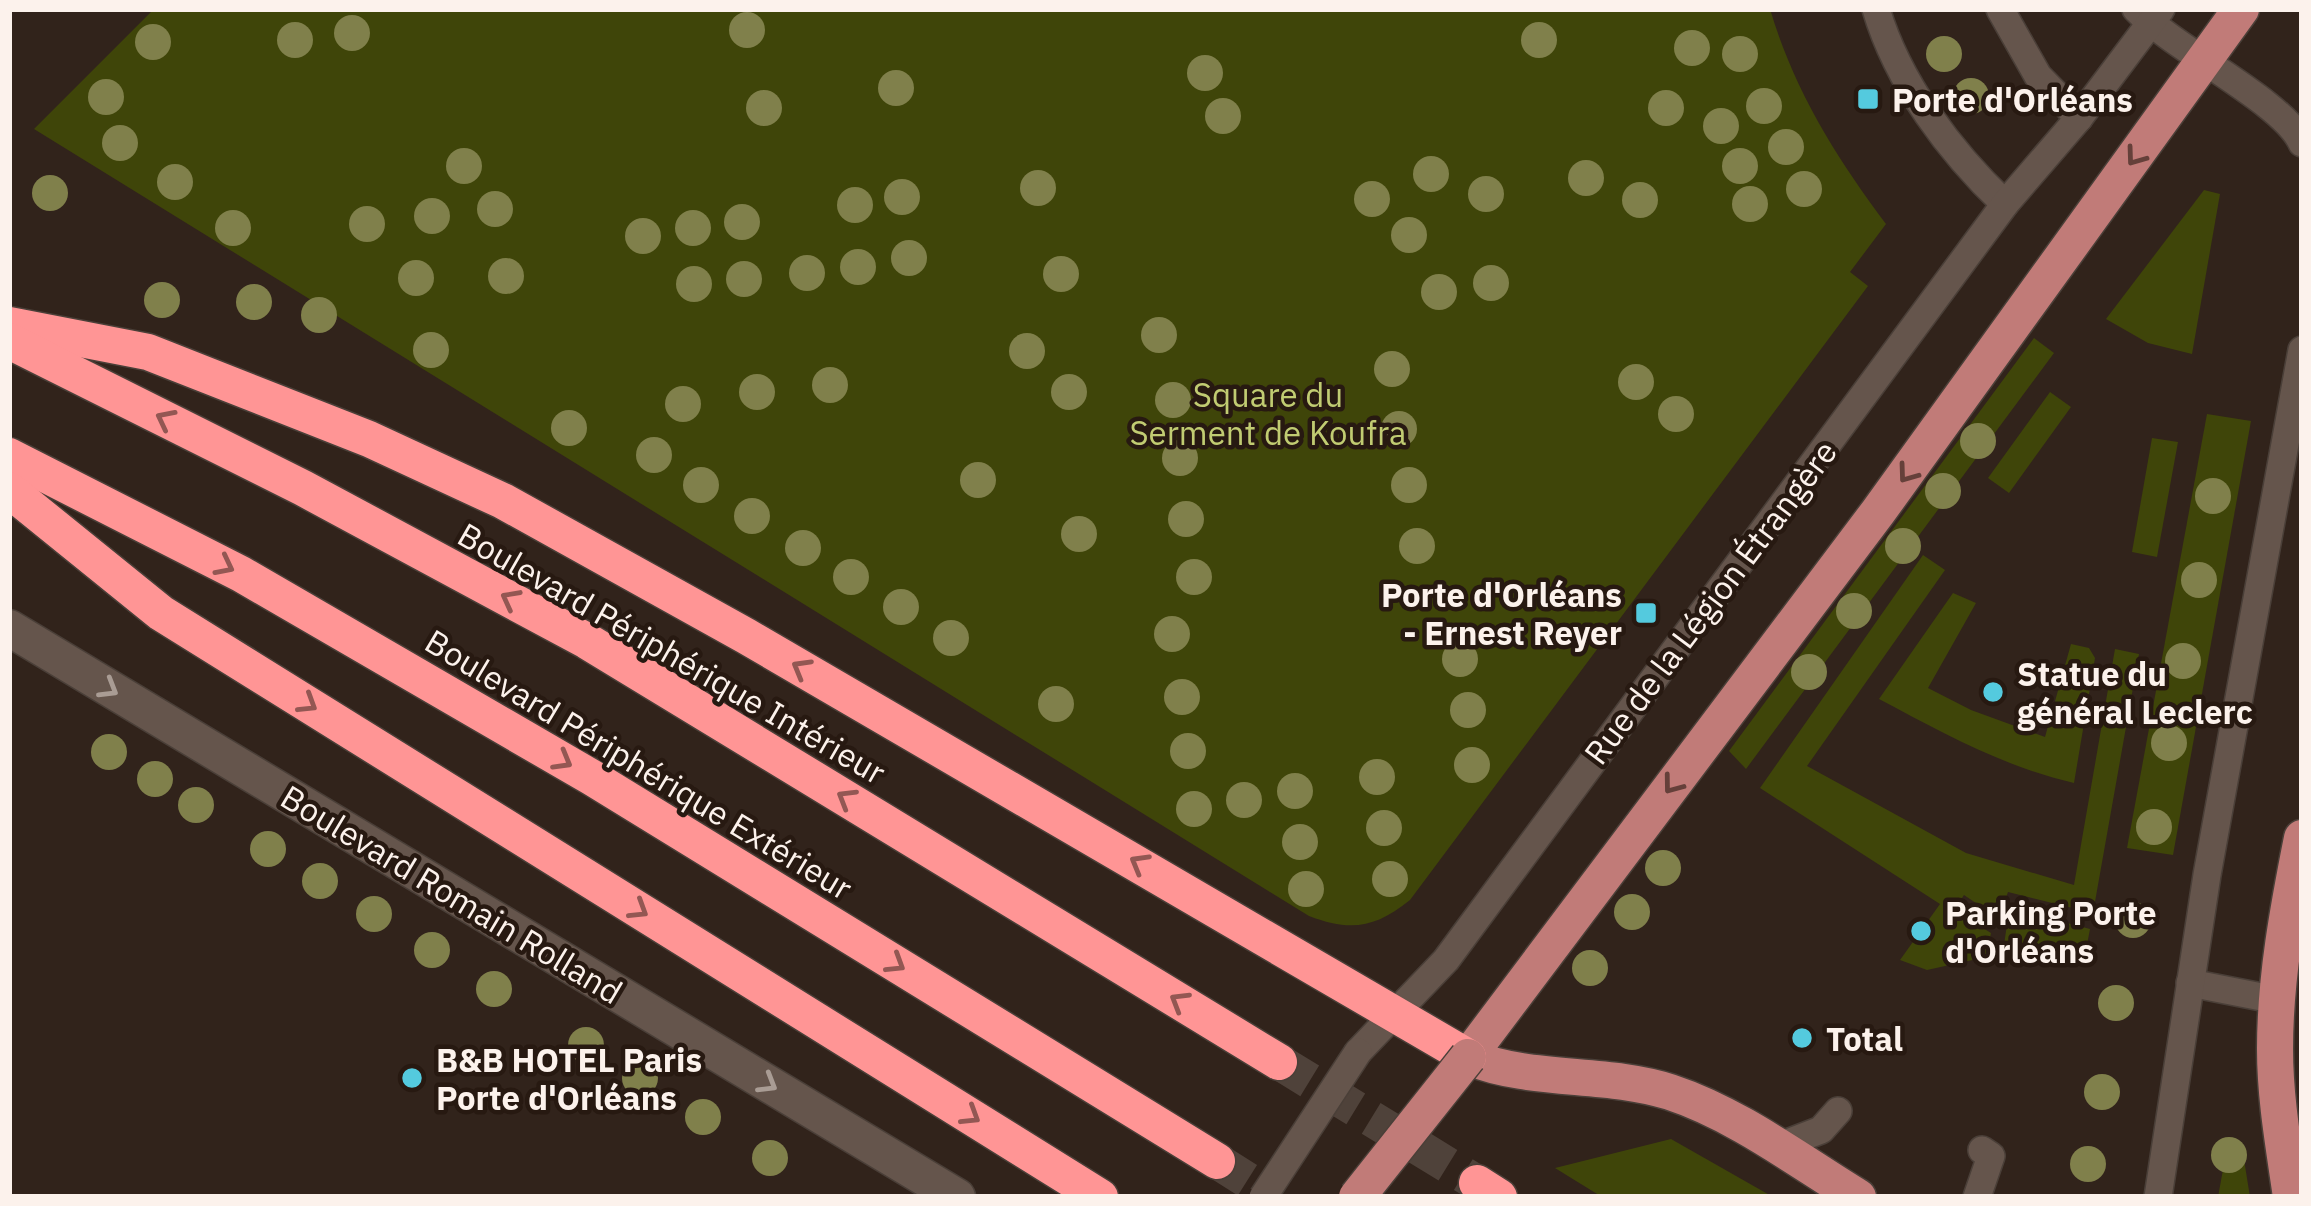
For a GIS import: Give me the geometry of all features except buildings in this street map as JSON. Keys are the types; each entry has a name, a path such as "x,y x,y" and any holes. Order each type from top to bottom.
{"highway":[{"path":"9,325 148,352 369,439 502,501 806,671 1468,1057"},
{"name":"Boulevard Périphérique Intérieur","path":"9,341 303,488 587,641 1279,1062"},
{"name":"Boulevard Périphérique Extérieur","path":"9,456 241,574 591,777 1217,1161"},
{"path":"9,490 161,613 1100,1197"}],"main road":[{"path":"1357,1197 1879,512 2241,9"},
{"name":"Boulevard Romain Rolland","path":"9,628 957,1197"},
{"path":"2291,1197 2278,1107 2277,1000 2302,838"},
{"path":"1468,1057 1520,1073 1669,1092 1732,1120 1858,1197"}],"lane":[{"path":"1876,9 1901,68 1968,169 2005,204"},
{"path":"2000,9 2038,76 2079,118"},
{"path":"2149,14 2204,63 2279,113 2302,143"},
{"name":"Rue de la Légion Étrangère","path":"1263,1197 1358,1052 1446,960 2005,204 2079,118 2149,14"},
{"path":"2158,1197 2190,983 2302,350"},
{"path":"2190,983 2277,1000"},
{"path":"1777,1147 1822,1130 1838,1111"},
{"path":"1976,1197 1991,1156 1982,1150"}],"green space":[{"name":"Square du Serment de Koufra","path":"154,9 1770,9 1818,122 1886,224 1850,272 1868,286 1410,900 1374,922 1338,924 1309,916 34,129"},
{"path":"2204,190 2220,194 2192,354 2148,343 2106,319"},
{"path":"2034,338 2054,353 1746,769 1729,751"},
{"path":"2050,392 2071,407 2009,493 1988,478"},
{"path":"2207,414 2251,421 2173,855 2127,848"},
{"path":"2152,438 2178,442 2157,557 2132,552"},
{"path":"1923,555 1945,570 1807,766 1966,853 2074,885 2115,649 2139,654 2093,913 2008,892 2003,906 2090,929 2086,950 2070,962 2006,955 2007,924 1964,895 1954,910 1991,933 1986,957 1927,970 1900,960 1940,904 1760,788"},
{"path":"1953,593 1976,603 1928,688 1971,710 2045,737 2071,644 2089,648 2095,658 2074,783 1998,758 1879,699"},
{"path":"1671,1139 1773,1197 1602,1197 1555,1168"},
{"path":"2232,1139 2242,1147 2250,1197 2218,1197"}],"tunnel":[{"path":"1279,1062 1477,1183"},
{"path":"1217,1161 1274,1197"}],"place":[{"name":"Porte d'Orléans","path":"1868,99"},
{"name":"Porte d'Orléans - Ernest Reyer","path":"1646,613"},
{"name":"Statue du général Leclerc","path":"1993,692"},
{"name":"Parking Porte d'Orléans","path":"1921,931"},
{"name":"Total","path":"1802,1038"},
{"name":"B&B HOTEL Paris Porte d'Orléans","path":"412,1078"}]}
